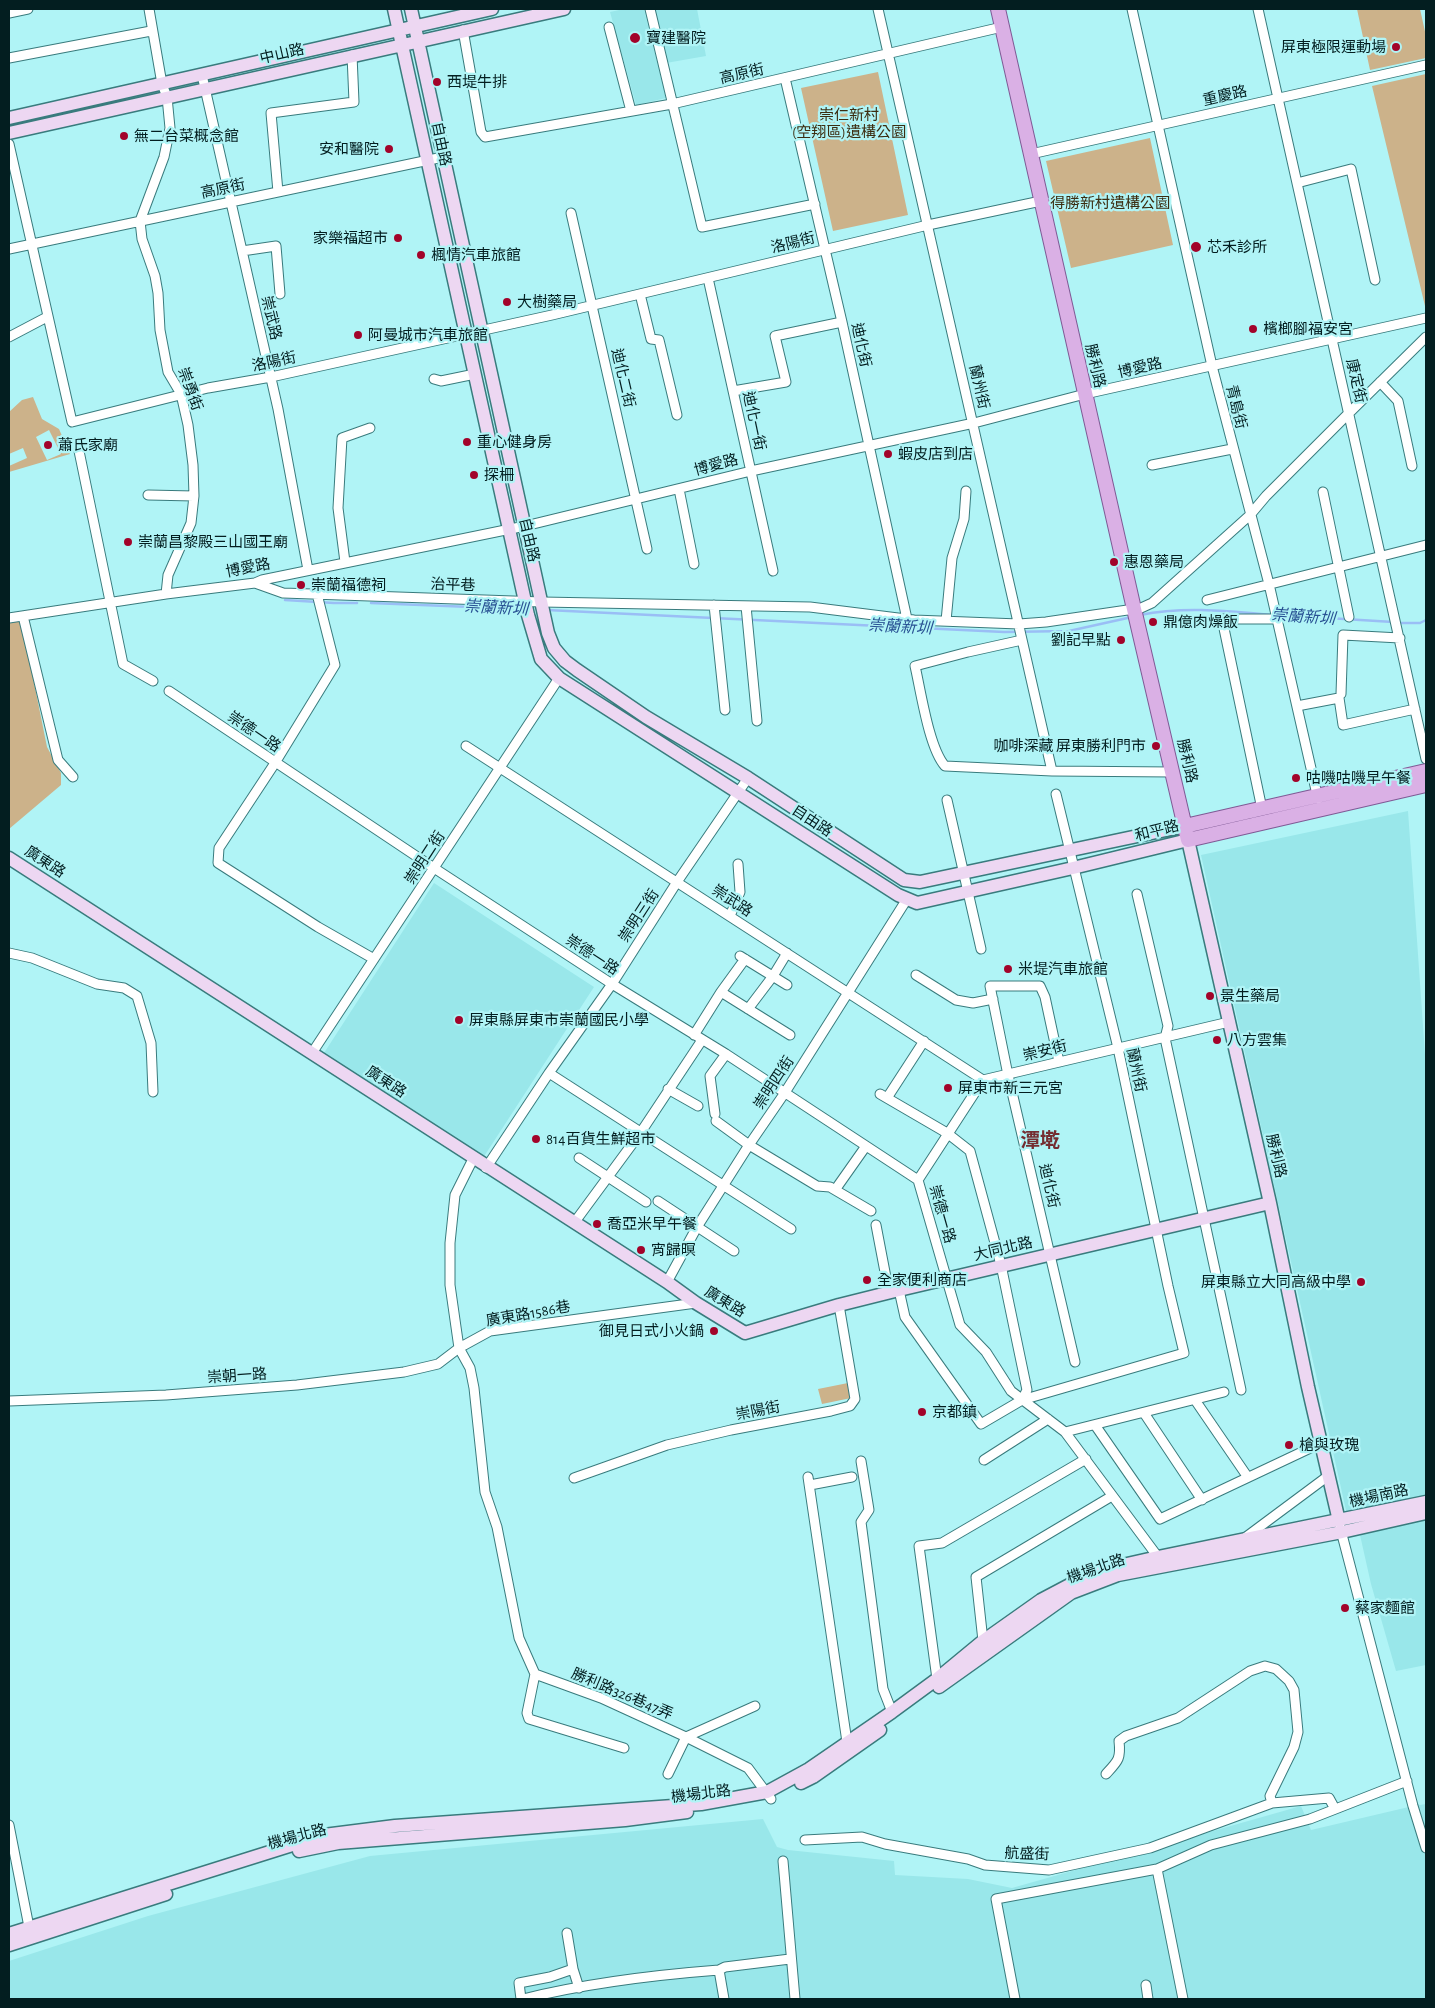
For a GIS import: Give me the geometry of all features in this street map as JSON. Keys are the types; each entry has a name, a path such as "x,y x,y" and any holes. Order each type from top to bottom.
{"main road":[{"name":"勝利路","path":"998,9 1188,840"},
{"name":"和平路","path":"1188,840 1426,771"},
{"name":"和平路","path":"1184,826 1262,809 1319,803 1426,785"}],"street":[{"path":"9,13 28,9"},
{"path":"140,221 164,157 170,128 167,97 162,84 151,31 149,9"},
{"name":"自由路","path":"394,9 527,607 541,659 559,678 902,897"},
{"name":"自由路","path":"411,9 548,633 554,648 565,661 646,717 748,778 904,880"},
{"name":"中山路","path":"9,118 492,9"},
{"name":"中山路","path":"9,133 418,40 564,9"},
{"path":"650,9 702,228 815,204"},
{"name":"蘭州街","path":"878,9 1052,771"},
{"name":"青島街","path":"1132,9 1212,366 1232,449 1269,584 1319,803"},
{"name":"康定街","path":"1258,9 1426,759"},
{"path":"609,27 631,111"},
{"name":"高原街","path":"463,30 481,132 485,137 672,104 888,52 1002,27"},
{"path":"9,58 151,31"},
{"path":"278,192 271,113 354,102 352,55"},
{"name":"重慶路","path":"1031,154 1426,65"},
{"name":"崇武路","path":"202,74 271,377 308,570"},
{"name":"迪化街","path":"785,78 826,249 907,619"},
{"path":"9,144 47,317 9,336"},
{"name":"高原街","path":"9,249 444,157"},
{"path":"1297,183 1351,169 1375,280"},
{"name":"洛陽街","path":"47,317 72,422 181,394 271,377 552,315 826,249 1041,202"},
{"name":"迪化二街","path":"571,213 647,549"},
{"name":"崇勇街","path":"140,221 142,239 155,276 160,330 168,372 181,394 188,425 194,496 191,523 168,576 166,594"},
{"path":"242,251 276,246 280,294"},
{"name":"迪化一街","path":"708,278 773,571"},
{"path":"640,294 651,339 659,340 677,415"},
{"name":"博愛路","path":"9,618 166,594 255,583 345,562 510,530 751,470 974,423 1085,394 1426,318"},
{"path":"733,391 786,382 775,336 842,322"},
{"path":"1173,772 1052,771 946,766 939,759 915,666 968,652 1046,622 1135,614 1152,603 1250,515 1266,496 1426,337"},
{"path":"434,379 441,381 475,374"},
{"path":"1380,382 1398,401 1412,466"},
{"path":"345,562 338,508 342,438 370,428"},
{"path":"1152,465 1232,449"},
{"path":"79,451 123,664 152,682"},
{"path":"679,489 694,564"},
{"path":"946,621 952,558 964,519 966,491"},
{"path":"1324,492 1349,617"},
{"path":"148,496 194,496"},
{"path":"1207,600 1426,545"},
{"name":"治平巷","path":"255,583 283,593 319,600 543,608 652,604 715,614 747,615 789,607 810,607 907,619 946,621 1020,632"},
{"path":"319,600 335,665 275,763 218,848 218,863 310,922 374,960"},
{"path":"715,614 725,710"},
{"path":"747,615 757,722"},
{"path":"1262,809 1222,619 1276,615"},
{"path":"23,616 58,760 73,777"},
{"path":"1341,694 1343,635 1400,638"},
{"name":"崇明二街","path":"312,1053 559,678"},
{"name":"崇德一路","path":"169,691 434,868 612,984 726,1054 784,1094 918,1180 960,1325 986,1352 1012,1391 1065,1432 1158,1557"},
{"path":"1297,706 1339,698 1343,725 1415,709"},
{"name":"崇武路","path":"466,746 983,1080"},
{"name":"崇明三街","path":"486,1168 549,1073 612,984 677,882 748,778"},
{"name":"蘭州街","path":"1022,1400 1184,1353 1118,1048 1056,794"},
{"path":"948,800 981,948"},
{"name":"和平路","path":"904,880 920,882 964,874 1184,826"},
{"name":"和平路","path":"902,897 917,904 1188,840"},
{"name":"勝利路","path":"1188,840 1270,1203 1320,1442 1340,1527"},
{"name":"廣東路","path":"9,858 312,1053 486,1168 667,1282 696,1303 745,1332"},
{"path":"730,916 740,892 738,864"},
{"path":"1137,894 1168,1026 1165,1038 1240,1390"},
{"name":"崇明四街","path":"667,1282 697,1227 848,992 902,897"},
{"path":"9,953 32,958 96,984 124,988 137,996 151,1044 153,1092"},
{"path":"748,1009 773,976 786,953"},
{"path":"574,1223 609,1178 641,1132 698,1038 721,992 742,958 787,985"},
{"path":"916,975 956,1000 973,1003 993,999"},
{"name":"迪化街","path":"1060,1062 1045,997 1040,986 990,986 1008,1075 1075,1362"},
{"path":"721,992 790,1036"},
{"name":"崇安街","path":"983,1080 1229,1022"},
{"path":"876,1225 894,1292 905,1317 981,1424 1022,1400 1027,1390 1000,1265 970,1151 947,1134 884,1096 924,1041"},
{"path":"726,1054 710,1076 715,1118 749,1145 817,1186 830,1187 871,1211"},
{"path":"549,1073 791,1229"},
{"path":"918,1180 983,1080"},
{"path":"668,1089 698,1106"},
{"path":"835,1190 866,1146"},
{"path":"579,1158 646,1202"},
{"path":"473,1159 455,1195 450,1243 450,1285 459,1348 470,1368 485,1492 489,1509 497,1527 519,1638 535,1674 527,1713 530,1720 624,1748"},
{"path":"658,1201 734,1251"},
{"name":"大同北路","path":"745,1332 839,1305 1000,1265 1203,1220 1270,1203"},
{"name":"廣東路1586巷","path":"459,1348 490,1331 696,1303"},
{"name":"崇陽街","path":"574,1478 667,1446 731,1430 831,1412 850,1406 855,1399 839,1305"},
{"name":"崇朝一路","path":"9,1401 166,1395 297,1385 404,1372 438,1364 459,1348"},
{"path":"1065,1432 1224,1392"},
{"path":"1194,1400 1247,1476"},
{"path":"1144,1412 1202,1500"},
{"path":"984,1460 1048,1419"},
{"path":"1095,1425 1160,1519 1320,1442"},
{"path":"937,1679 918,1546 942,1543 1086,1459"},
{"path":"861,1461 869,1510 862,1522 883,1689 892,1712"},
{"path":"1242,1546 1328,1476"},
{"path":"847,1742 809,1481 852,1477"},
{"path":"983,1641 976,1577 1112,1496"},
{"name":"機場南路","path":"1340,1527 1426,1502"},
{"name":"機場南路","path":"1340,1527 1426,1513"},
{"path":"1340,1527 1426,1848"},
{"name":"機場北路","path":"9,1934 324,1835 395,1826 701,1804 769,1795 813,1776 842,1757 1071,1593 1118,1575 1242,1546 1340,1527"},
{"name":"機場北路","path":"9,1945 306,1849 338,1842 625,1820 757,1803 892,1712 937,1679 983,1641 1041,1600 1080,1579 1096,1571 1158,1557 1242,1546"},
{"path":"1106,1774 1121,1756 1119,1741 1126,1736 1178,1718 1250,1671 1265,1666 1276,1669 1289,1680 1294,1690 1298,1732 1294,1747 1270,1796 1272,1803"},
{"name":"勝利路326巷47弄","path":"535,1674 601,1698 748,1768 769,1795"},
{"path":"668,1774 686,1737 755,1706"},
{"path":"1015,1999 996,1899 1157,1869 1211,1845 1310,1819 1407,1781"},
{"name":"航盛街","path":"805,1840 862,1837 885,1844 968,1859 985,1866 1049,1870 1150,1848 1272,1803 1329,1798 1335,1809"},
{"path":"9,1825 29,1928"},
{"path":"783,1860 790,1959 793,1967 795,1999"},
{"path":"1157,1869 1183,1999"},
{"path":"567,1933 573,1969 579,1988"},
{"path":"573,1969 550,1977 519,1983 522,1999 553,1992 668,1974 719,1970 725,1966 790,1959"},
{"path":"719,1970 724,1999"},
{"path":"550,1977 553,1992"},
{"path":"1146,1985 1148,1999"}],"shaded area":[{"name":"寶建醫院","path":"624,9 644,9 666,98 636,105 610,12"},
{"name":"寶建醫院","path":"651,9 697,9 706,56 666,63"},
{"name":"屏東縣立大同高級中學","path":"1408,811 1426,1069 1426,1496 1347,1515 1201,855"},
{"name":"屏東縣屏東市崇蘭國民小學","path":"434,883 594,987 483,1158 324,1053"},
{"path":"1426,1518 1426,1665 1396,1671 1371,1584 1360,1535"},
{"path":"1426,1804 1426,1999 9,1999 9,1961 148,1916 370,1856 763,1819 777,1847 788,1850 894,1861 895,1875 968,1879 1012,1888 1301,1806 1311,1830"}],"green space":[{"name":"屏東極限運動場","path":"1357,9 1420,9 1426,36 1426,58 1370,70"},
{"name":"崇仁新村 (空翔區)遺構公園","path":"878,72 908,215 833,231 801,88"},
{"path":"1426,74 1426,305 1425,306 1372,86"},
{"name":"得勝新村遺構公園","path":"1150,138 1173,245 1071,268 1046,161"},
{"path":"33,397 42,419 59,429 70,454 9,472 9,466 27,458 23,448 9,454 9,412 22,400","holes":["49,430 61,454 47,460 36,437"]},
{"path":"21,618 47,747 61,773 61,785 9,829 9,620"},
{"path":"848,1383 851,1398 822,1404 818,1389"}],"waterway":[{"name":"崇蘭新圳","path":"285,600 357,603"},
{"name":"崇蘭新圳","path":"371,603 521,609"},
{"name":"崇蘭新圳","path":"547,610 1004,632 1069,631 1132,617"},
{"name":"崇蘭新圳","path":"1140,615 1190,610 1273,615"},
{"name":"崇蘭新圳","path":"1279,615 1393,622"},
{"name":"崇蘭新圳","path":"1399,623 1420,623 1426,620"}],"place":[{"name":"寶建醫院","path":"635,38"},
{"name":"屏東極限運動場","path":"1396,47"},
{"name":"西堤牛排","path":"437,82"},
{"name":"無二台菜概念館","path":"124,136"},
{"name":"安和醫院","path":"389,149"},
{"name":"家樂福超市","path":"398,238"},
{"name":"芯禾診所","path":"1196,247"},
{"name":"楓情汽車旅館","path":"421,255"},
{"name":"大樹藥局","path":"507,302"},
{"name":"檳榔腳福安宮","path":"1253,329"},
{"name":"阿曼城市汽車旅館","path":"358,335"},
{"name":"重心健身房","path":"467,442"},
{"name":"蕭氏家廟","path":"48,445"},
{"name":"蝦皮店到店","path":"888,454"},
{"name":"探柵","path":"474,475"},
{"name":"崇蘭昌黎殿三山國王廟","path":"128,542"},
{"name":"惠恩藥局","path":"1114,562"},
{"name":"崇蘭福德祠","path":"301,585"},
{"name":"鼎億肉燥飯","path":"1153,622"},
{"name":"劉記早點","path":"1121,640"},
{"name":"咖啡深藏 屏東勝利門市","path":"1156,746"},
{"name":"咕嘰咕嘰早午餐","path":"1296,778"},
{"name":"米堤汽車旅館","path":"1008,969"},
{"name":"景生藥局","path":"1210,996"},
{"name":"屏東縣屏東市崇蘭國民小學","path":"459,1020"},
{"name":"八方雲集","path":"1217,1040"},
{"name":"屏東市新三元宮","path":"948,1088"},
{"name":"814百貨生鮮超市","path":"536,1139"},
{"name":"喬亞米早午餐","path":"597,1224"},
{"name":"宵歸暝","path":"641,1250"},
{"name":"全家便利商店","path":"867,1280"},
{"name":"屏東縣立大同高級中學","path":"1361,1282"},
{"name":"御見日式小火鍋","path":"714,1331"},
{"name":"京都鎮","path":"922,1412"},
{"name":"槍與玫瑰","path":"1289,1445"},
{"name":"蔡家麵館","path":"1345,1608"}],"district":[{"name":"潭墘","path":"1040,1141"}]}
